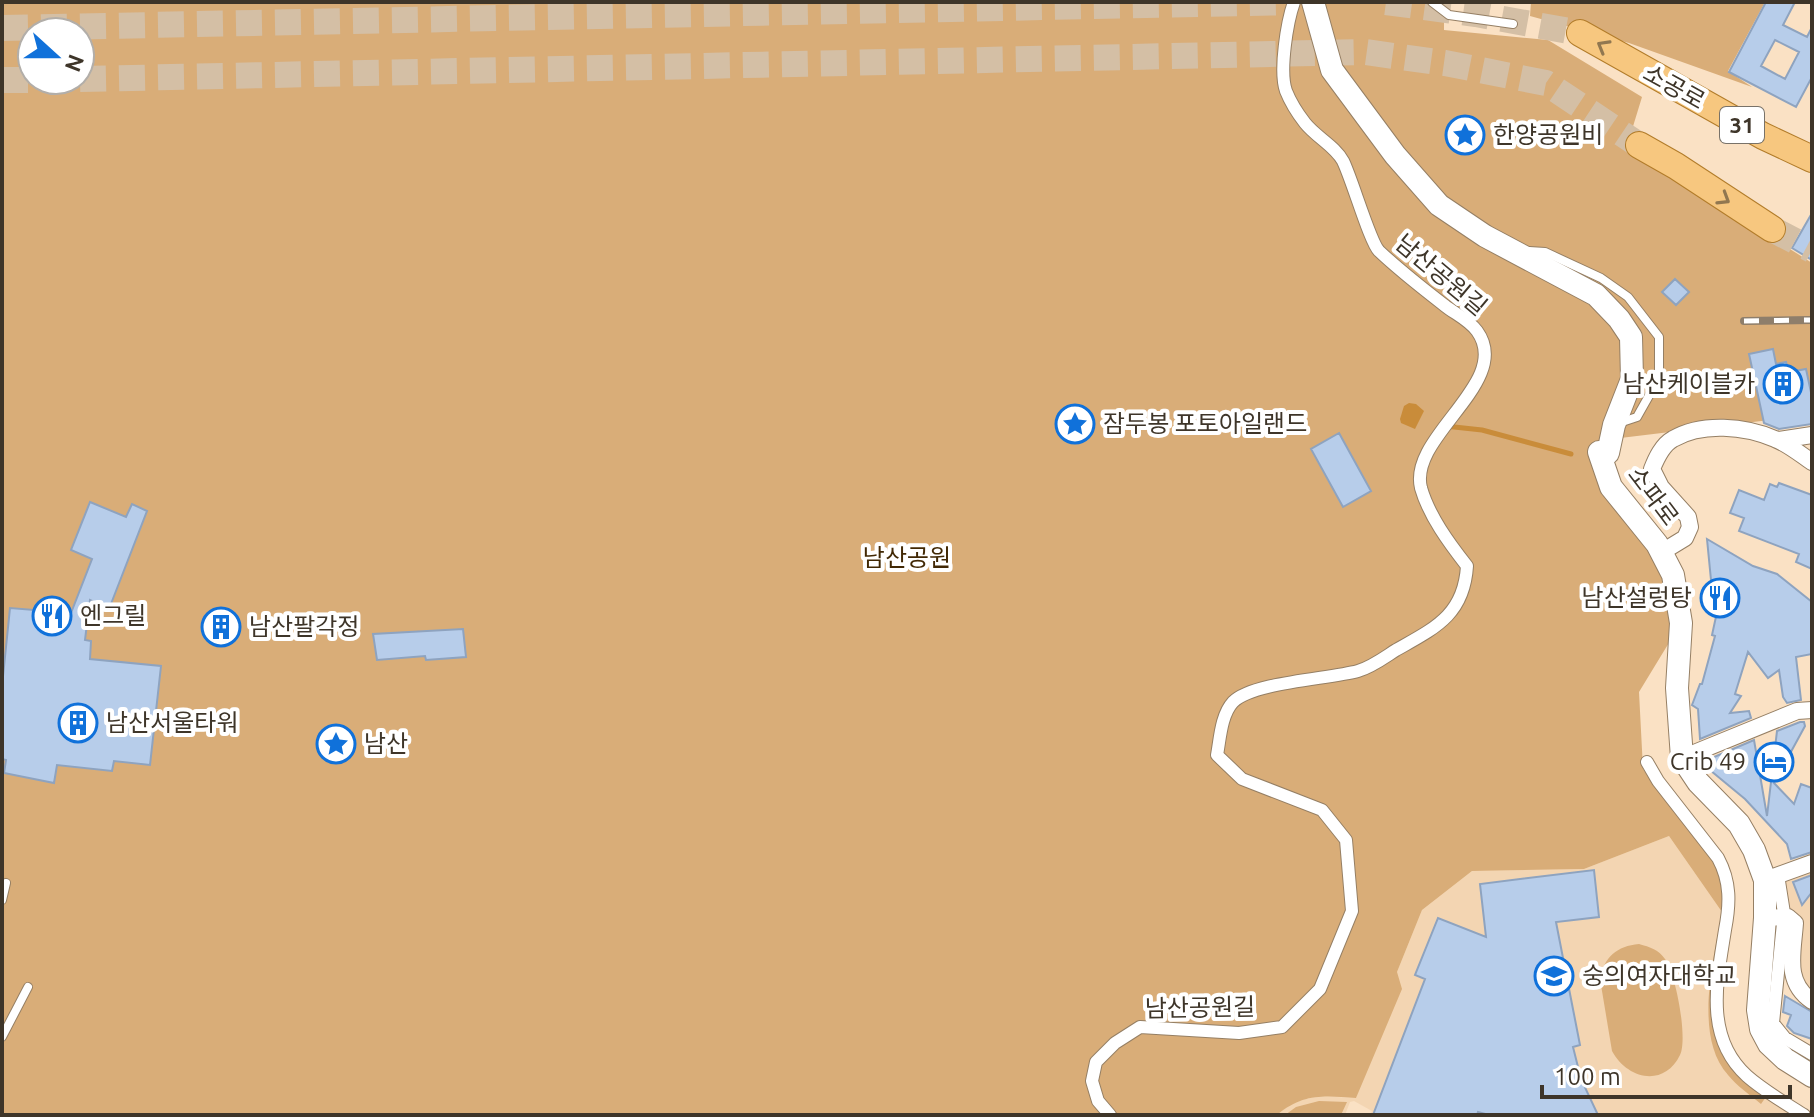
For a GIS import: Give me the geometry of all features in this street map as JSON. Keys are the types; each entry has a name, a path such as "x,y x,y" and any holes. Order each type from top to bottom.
{"main road":[{"name":"소공로","path":"1580,33 1738,122 1812,159"},
{"path":"1639,145 1772,229"}],"street":[{"name":"남산공원길","path":"1110,1115 1098,1101 1092,1081 1096,1062 1115,1043 1140,1027 1239,1033 1282,1027 1320,989 1352,911 1346,840 1322,810 1242,779 1217,755 1221,727 1233,702 1257,690 1362,670 1437,626 1455,609 1466,585 1467,566 1445,539 1421,486 1423,468 1431,448 1479,377 1485,359 1484,346 1478,332 1466,320 1375,248 1359,198 1341,158 1305,123 1285,90 1286,25 1294,2"},
{"name":"소파로","path":"1313,2 1332,70 1387,144 1439,205 1507,249 1596,295 1631,337 1632,379 1614,425 1608,453 1599,452 1611,487 1662,552 1673,575 1681,623 1677,688 1682,758"},
{"path":"1662,552 1685,538 1690,527 1688,517 1661,487 1652,469 1658,455 1671,440 1715,428 1753,431 1779,440 1812,462"},
{"path":"1779,440 1812,435"},
{"path":"1812,710 1797,711 1682,758 1698,782 1739,824 1771,877 1784,913 1773,1023 1785,1038 1812,1054"},
{"path":"1647,762 1724,870 1729,908 1716,990 1717,1028 1723,1044 1747,1076 1804,1115"},
{"path":"1771,877 1812,863"},
{"path":"1771,877 1758,1010 1761,1029 1769,1044 1785,1059 1812,1076"},
{"path":"1765,918 1788,917 1795,923 1791,970 1794,984 1812,1001"}],"lane":[{"path":"1432,2 1449,15 1513,24"},
{"path":"2,900 6,883"},
{"path":"2,1037 28,987"}],"shaded area":[{"path":"1416,404 1424,411 1415,429 1401,423 1400,419 1404,406"},
{"name":"숭의여자대학교","path":"1669,836 1722,912 1709,986 1714,1050 1727,1074 1768,1094 1798,1115 1370,1115 1372,1111 1354,1101 1350,1102 1345,1115 1277,1115 1292,1103 1317,1096 1356,1098 1397,972 1422,910 1472,871 1584,869"},
{"path":"1812,865 1812,1001 1802,994 1782,876"}],"green space":[{"name":"남산공원","path":"2,2 1444,2 1444,30 1548,40 1642,97 1627,146 1812,263 1812,415 1612,439 1600,452 1657,544 1681,623 1639,692 1643,769 1713,861 1723,882 1726,905 1716,1036 1768,1094 1761,1104 1728,1075 1717,1059 1711,1040 1709,996 1722,912 1669,836 1584,869 1472,871 1422,910 1397,972 1402,989 1356,1098 1305,1099 1277,1115 2,1115"},
{"path":"1531,2 1765,2 1728,71 1752,87 1629,43 1530,16"},
{"path":"1639,944 1654,949 1665,959 1673,978 1682,1022 1680,1055 1665,1072 1655,1076 1646,1076 1627,1068 1612,1051 1600,979 1613,954 1624,947"},
{"path":"1319,1101 1347,1102 1341,1115 1285,1115 1296,1107"}],"building":[{"path":"1766,2 1795,2 1783,25 1807,37 1812,27 1812,77 1796,107 1729,72","holes":["1775,40 1799,52 1785,79 1761,66"]},
{"path":"1812,213 1812,260 1792,248"},
{"path":"1675,279 1689,292 1676,305 1662,292"},
{"name":"남산케이블카","path":"1773,349 1776,364 1786,362 1789,372 1806,369 1812,397 1812,424 1779,429 1764,423 1749,354"},
{"path":"1339,433 1371,491 1343,507 1311,449"},
{"path":"1779,483 1812,495 1812,569 1796,562 1799,554 1739,531 1744,518 1730,513 1739,490 1764,500 1770,484 1777,487"},
{"name":"남산서울타워","path":"90,502 126,517 132,504 147,511 109,609 90,600 85,640 91,641 90,659 161,666 150,765 114,761 112,771 57,765 54,783 4,773 2,686 10,608 71,613 92,559 71,550"},
{"path":"1707,539 1753,566 1777,574 1812,602 1812,654 1796,657 1801,700 1787,703 1783,697 1779,670 1768,678 1748,652 1735,694 1741,696 1730,713 1749,711 1751,718 1700,739 1698,709 1692,705 1702,684 1715,636 1712,635 1717,612 1710,610"},
{"name":"남산팔각정","path":"221,610 233,615 238,627 233,639 221,644 209,639 204,627 209,615"},
{"path":"463,629 466,657 377,660 373,634"},
{"path":"1804,722 1805,726 1774,783 1794,804 1801,784 1812,788 1812,852 1791,859 1787,844 1745,799 1705,766 1707,760 1754,740 1767,816 1777,731"},
{"path":"1594,870 1599,917 1556,922 1580,1045 1573,1047 1581,1079 1598,1115 1489,1115 1478,1112 1477,1115 1373,1115 1425,979 1415,975 1438,918 1486,937 1480,884"},
{"path":"1812,875 1812,892 1802,905 1793,882"},
{"path":"1785,996 1812,1012 1812,1039 1794,1033 1787,1026 1791,1015 1783,1012"}],"waterway":[{"path":"1445,426 1482,430 1571,454"}],"tunnel":[{"path":"2,28 1297,2"},
{"path":"1386,2 1580,33"},
{"path":"96,79 1365,52 1445,63 1546,83 1639,145"},
{"path":"2,80 16,80"},
{"path":"1772,229 1812,250"}],"railway":[{"path":"1744,321 1812,320"}],"place":[{"name":"한양공원비","path":"1465,135"},
{"name":"남산케이블카","path":"1783,384"},
{"name":"잠두봉 포토아일랜드","path":"1075,424"},
{"name":"남산설렁탕","path":"1720,598"},
{"name":"엔그릴","path":"52,616"},
{"name":"남산팔각정","path":"221,627"},
{"name":"남산서울타워","path":"78,723"},
{"name":"남산","path":"336,744"},
{"name":"Crib 49","path":"1774,762"},
{"name":"숭의여자대학교","path":"1554,976"}]}
